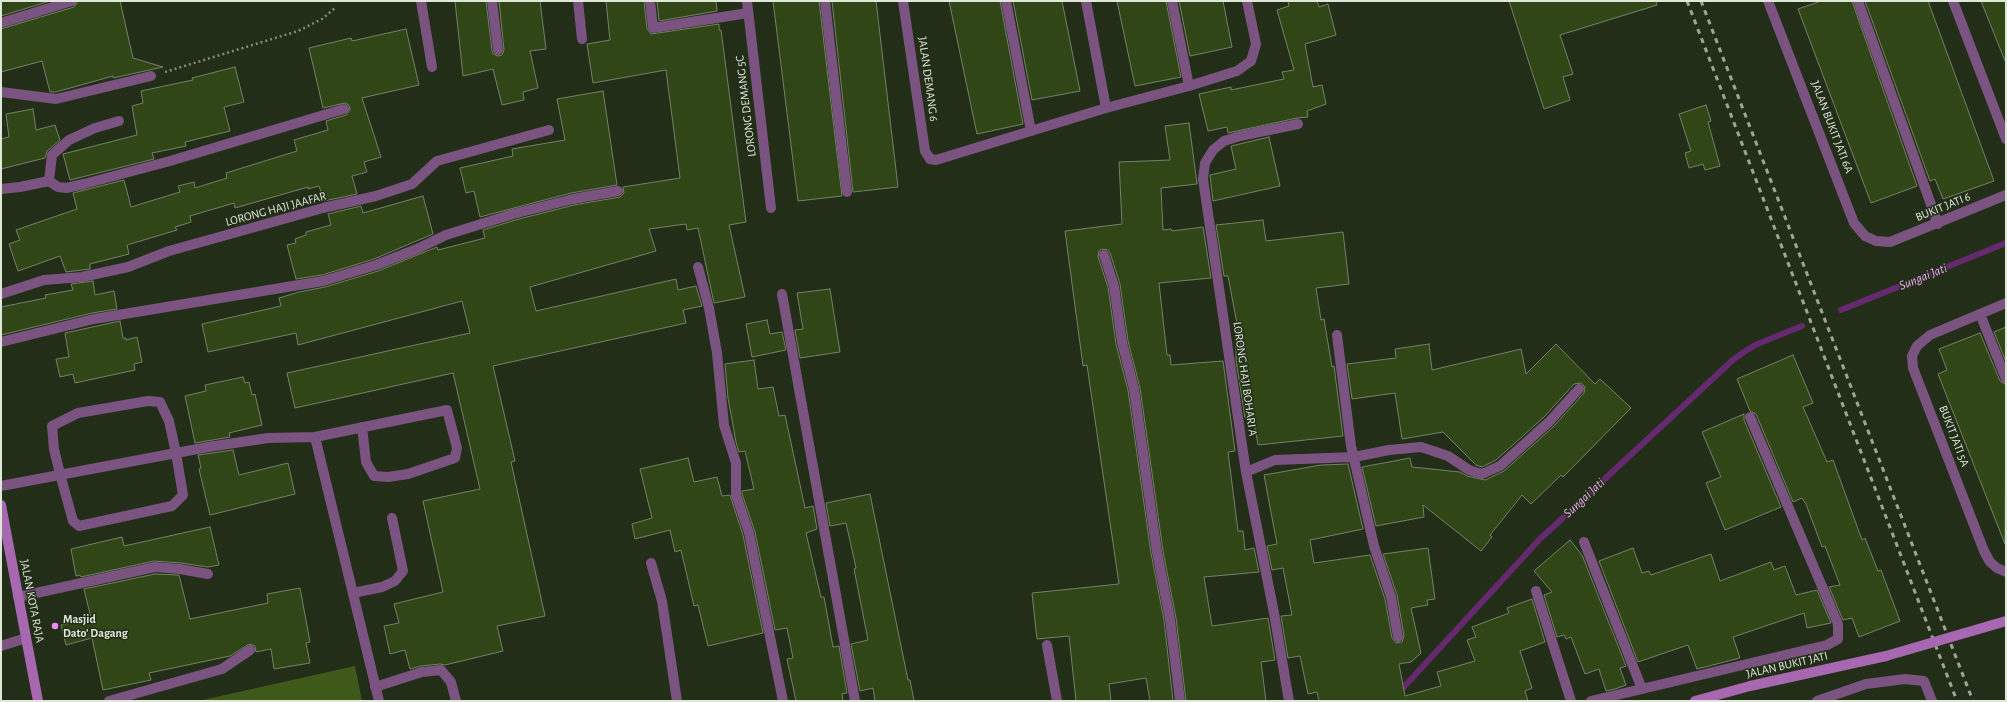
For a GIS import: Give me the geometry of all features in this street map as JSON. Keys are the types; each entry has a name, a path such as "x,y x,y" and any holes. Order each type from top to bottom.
{"street":[{"path":"1,23 72,1"},
{"path":"421,1 432,67"},
{"path":"492,1 498,50"},
{"path":"578,1 582,39"},
{"path":"650,1 653,28 748,13"},
{"name":"LORONG DEMANG 5C","path":"747,1 771,208"},
{"path":"825,1 847,192"},
{"name":"JALAN DEMANG 6","path":"903,1 925,151 930,159 936,160 1031,131"},
{"path":"1006,1 1031,131 1237,71 1251,60 1256,44 1247,1"},
{"path":"1086,1 1106,108"},
{"path":"1172,1 1189,86"},
{"name":"JALAN BUKIT JATI 6A","path":"1768,1 1777,20 1854,223 1865,236 1876,241 1890,242"},
{"path":"1858,1 1938,224"},
{"path":"1953,1 2006,139"},
{"path":"1,92 56,99 151,76"},
{"path":"1,189 49,181 58,187 66,188 84,184 170,161 344,109"},
{"path":"49,181 52,155 69,140 95,128 119,121"},
{"name":"LORONG HAJI BOHARI A","path":"1289,701 1274,613 1246,472 1203,179 1205,163 1213,150 1224,141 1240,136 1298,124"},
{"name":"LORONG HAJI JAAFAR","path":"1,294 44,280 82,277 128,267 169,252 323,208 376,196 412,184 437,161 550,130"},
{"path":"1,342 94,320 323,281 376,265 417,249 446,235 513,214 573,199 618,191"},
{"name":"BUKIT JATI 6","path":"1890,242 1938,224 2006,195"},
{"path":"1104,255 1114,286 1122,342 1134,389 1157,552 1170,619 1180,701"},
{"path":"698,267 709,308 717,353 724,425 736,463 736,496 749,533 783,701"},
{"path":"782,294 855,701"},
{"path":"2006,304 1980,314 2006,379"},
{"name":"BUKIT JATI 5A","path":"1980,314 1930,335 1917,346 1912,356 1913,368 1984,551 1990,562 1997,568 2006,572"},
{"path":"1337,335 1354,457 1374,546 1391,597 1398,637"},
{"path":"1246,472 1275,460 1354,457 1389,450 1421,447 1448,456 1469,470 1482,474 1500,466 1549,422 1579,389"},
{"path":"148,401 160,402 168,421 176,453 183,495 172,506 79,526 73,521 60,474 54,449 52,426 78,413 148,401"},
{"path":"1,486 176,453 268,438 315,437 362,427 447,410 457,448 455,458 408,474 388,477 374,476 366,462 362,427"},
{"path":"1592,701 1827,645 1838,639 1838,624 1750,417"},
{"path":"315,437 379,701"},
{"name":"JALAN KOTA RAJA","path":"1,505 38,701"},
{"path":"353,593 382,587 395,581 403,571 392,518"},
{"path":"1584,542 1642,689"},
{"path":"651,563 662,601 677,701"},
{"path":"18,597 155,567 180,569 208,574"},
{"path":"1536,591 1571,701"},
{"name":"JALAN BUKIT JATI","path":"1695,701 1750,686 1886,656 2006,621"},
{"path":"1,646 26,638"},
{"path":"1047,645 1057,701"},
{"path":"109,701 222,669 250,650"},
{"path":"375,686 422,672 441,670 451,682 456,701"},
{"path":"1817,701 1866,684 1905,679 1924,681 1932,701"}],"path":[{"path":"151,76 298,31 322,19 335,8"}],"green space":[{"path":"355,666 362,701 198,701"}],"building":[{"path":"1,1 50,1 1,16"},
{"path":"78,1 120,1 133,58 163,67 113,78 113,76 56,92 50,92 42,61 1,72 1,29 74,7"},
{"path":"455,1 486,1 492,51 493,54 498,56 502,55 504,50 499,1 540,1 546,49 530,51 538,88 523,92 524,100 502,105 493,69 463,76"},
{"path":"606,1 644,1 647,29 651,34 719,24 746,222 729,225 745,297 714,303 698,228 687,230 686,224 649,229 656,251 530,287 536,311 676,279 678,290 696,286 702,306 683,310 686,323 493,366 515,461 511,462 545,616 497,626 503,651 445,665 440,664 421,666 410,669 405,650 390,654 384,626 399,623 394,604 443,592 423,501 480,489 453,373 295,408 287,373 470,333 462,301 298,345 296,333 208,352 202,324 281,306 279,298 325,287 378,271 437,247 438,250 485,238 483,230 515,220 574,205 620,197 624,193 623,187 680,178 666,70 593,83 587,44 610,40"},
{"path":"657,1 716,1 717,11 659,21"},
{"path":"773,1 819,1 842,196 798,201"},
{"path":"832,1 876,1 898,187 853,192"},
{"path":"949,1 1000,1 1023,124 977,134"},
{"path":"1013,1 1062,1 1080,91 1032,100"},
{"path":"1117,1 1166,1 1181,77 1135,86"},
{"path":"1179,1 1223,1 1232,47 1190,56"},
{"path":"1288,1 1317,1 1319,7 1328,4 1336,35 1305,44 1313,87 1322,85 1326,104 1307,111 1308,117 1228,133 1227,127 1208,131 1199,94 1231,87 1231,90 1284,79 1282,72 1294,70 1277,10 1289,6"},
{"path":"1509,1 1656,1 1657,5 1560,35 1573,74 1563,77 1570,100 1544,109"},
{"path":"1821,1 1852,1 1917,186 1871,203 1798,9"},
{"path":"1865,1 1928,1 1994,181 1943,199 1935,179 1930,181"},
{"path":"1981,1 2006,1 2005,61"},
{"path":"406,29 419,85 362,98 381,157 364,162 367,172 352,176 357,194 324,201 319,186 308,189 308,187 235,208 234,203 190,216 191,222 175,227 177,230 127,245 129,254 90,264 90,269 66,272 60,256 18,271 9,244 20,240 16,230 77,209 73,193 124,180 131,207 180,192 178,186 194,182 195,188 227,178 226,173 297,151 294,140 328,130 326,121 346,115 350,110 349,105 345,103 323,108 309,48 351,38 352,41"},
{"path":"235,67 244,102 224,107 230,131 185,142 186,146 152,153 154,159 70,180 63,154 137,135 132,106 143,103 141,91 193,80 192,78"},
{"path":"603,91 617,185 571,193 480,217 474,191 466,193 460,168 513,156 512,149 565,140 557,99"},
{"path":"1706,105 1711,121 1708,122 1720,166 1705,170 1703,164 1689,168 1685,153 1691,151 1679,114"},
{"path":"33,109 36,130 55,125 60,140 47,151 45,158 1,169 1,139 9,137 6,114"},
{"path":"1189,123 1197,184 1161,188 1163,230 1171,229 1172,231 1203,227 1211,278 1159,283 1167,355 1170,355 1171,365 1223,361 1235,451 1228,452 1238,531 1243,531 1245,550 1254,548 1259,572 1204,577 1212,626 1268,618 1275,660 1261,662 1266,701 1186,701 1176,618 1163,551 1140,388 1128,341 1120,284 1110,253 1108,250 1102,249 1099,251 1098,257 1108,287 1116,344 1128,390 1151,553 1164,620 1173,701 1150,701 1146,678 1109,684 1111,701 1076,701 1069,636 1037,639 1032,593 1119,584 1087,365 1083,366 1065,231 1122,224 1119,162 1170,160 1165,126"},
{"path":"1269,137 1280,186 1213,201 1210,175 1236,169 1231,146"},
{"path":"423,196 433,234 374,259 322,275 296,279 287,245 296,243 295,239 306,235 306,232 331,225 328,214 361,206 363,213"},
{"path":"1263,220 1266,241 1343,232 1349,284 1316,288 1321,320 1324,319 1332,367 1334,366 1343,436 1258,445 1253,417 1245,418 1236,360 1236,346 1241,345 1228,276 1224,276 1216,225"},
{"path":"93,281 95,295 114,291 117,309 92,313 1,335 1,307 46,298 45,295 73,290 71,284"},
{"path":"830,289 840,352 800,358 795,330 803,329 797,293"},
{"path":"767,320 770,334 782,332 786,350 752,357 746,324"},
{"path":"120,321 123,338 126,338 126,340 137,337 142,362 134,364 135,370 75,383 73,374 60,377 56,359 69,357 65,333"},
{"path":"2006,327 2006,362 1994,332"},
{"path":"1980,333 2000,381 2006,385 2005,544 1938,374 1947,370 1939,349"},
{"path":"1429,344 1432,370 1521,349 1526,374 1556,344 1595,384 1600,379 1631,408 1563,477 1561,475 1531,504 1522,495 1490,535 1492,537 1481,551 1423,505 1424,517 1376,526 1362,467 1410,458 1412,467 1460,472 1467,476 1485,480 1504,471 1553,427 1584,393 1585,387 1581,383 1574,384 1544,417 1496,460 1482,467 1476,465 1443,432 1402,439 1395,393 1352,399 1347,364 1396,358 1395,349"},
{"path":"1793,355 1813,403 1803,407 1827,462 1833,460 1862,540 1865,538 1878,571 1881,570 1900,621 1859,637 1852,618 1843,620 1829,587 1840,585 1825,546 1822,547 1806,504 1802,498 1793,502 1756,414 1750,411 1737,379"},
{"path":"754,360 758,389 773,387 779,416 785,415 805,508 813,506 817,529 806,533 821,597 824,597 833,647 839,646 847,693 842,694 843,701 796,701 787,659 793,658 787,628 775,630 755,532 742,494 742,491 754,489 745,451 739,452 736,442 728,398 725,364"},
{"path":"243,377 245,383 249,382 252,395 255,394 262,425 229,433 230,437 195,443 185,396 206,391 205,385"},
{"path":"1744,414 1744,420 1781,507 1725,530 1706,483 1721,477 1702,432"},
{"path":"233,450 239,475 288,463 295,494 210,515 199,469 201,468 198,455"},
{"path":"688,458 694,482 717,477 722,496 730,495 743,535 763,633 708,646 698,605 694,606 681,550 675,552 670,530 635,539 632,524 652,518 640,469"},
{"path":"1348,464 1363,529 1310,540 1314,563 1370,555 1385,599 1392,638 1396,643 1402,642 1404,636 1397,595 1383,554 1428,548 1435,599 1427,600 1428,605 1411,608 1421,653 1411,662 1399,664 1405,696 1441,686 1437,672 1475,661 1467,640 1476,637 1472,627 1509,613 1507,608 1532,599 1545,642 1520,651 1532,688 1525,691 1528,701 1319,701 1317,692 1308,694 1300,656 1288,658 1281,616 1292,615 1283,568 1272,570 1267,546 1277,544 1264,475 1321,465"},
{"path":"870,494 908,680 910,680 914,701 875,701 873,688 860,691 851,644 868,640 854,569 856,568 846,523 830,526 826,503"},
{"path":"210,527 219,565 208,567 154,561 81,577 80,575 76,576 71,549 122,537 124,546"},
{"path":"1570,540 1582,555 1626,666 1620,668 1626,685 1615,689 1606,691 1599,669 1585,674 1571,637 1566,639 1564,635 1557,637 1544,595 1552,592 1534,571"},
{"path":"1633,548 1642,573 1649,571 1651,575 1711,554 1720,581 1771,562 1774,570 1785,566 1796,595 1817,590 1831,623 1807,628 1804,613 1733,637 1740,658 1697,669 1688,645 1638,662 1599,561"},
{"path":"155,574 179,575 190,619 268,603 267,594 300,588 310,642 306,643 310,663 274,669 271,649 256,652 255,646 249,644 230,656 149,673 151,680 103,690 92,638 66,645 61,625 91,618 84,589"}],"waterway":[{"name":"Sungai Jati","path":"1841,310 2006,243"},
{"name":"Sungai Jati","path":"1391,701 1539,540 1735,358 1755,345 1802,326"}],"railway":[{"path":"1687,1 1957,701"},
{"path":"1701,1 1973,701"}],"place":[{"name":"Masjid Dato' Dagang","path":"55,626"}]}
